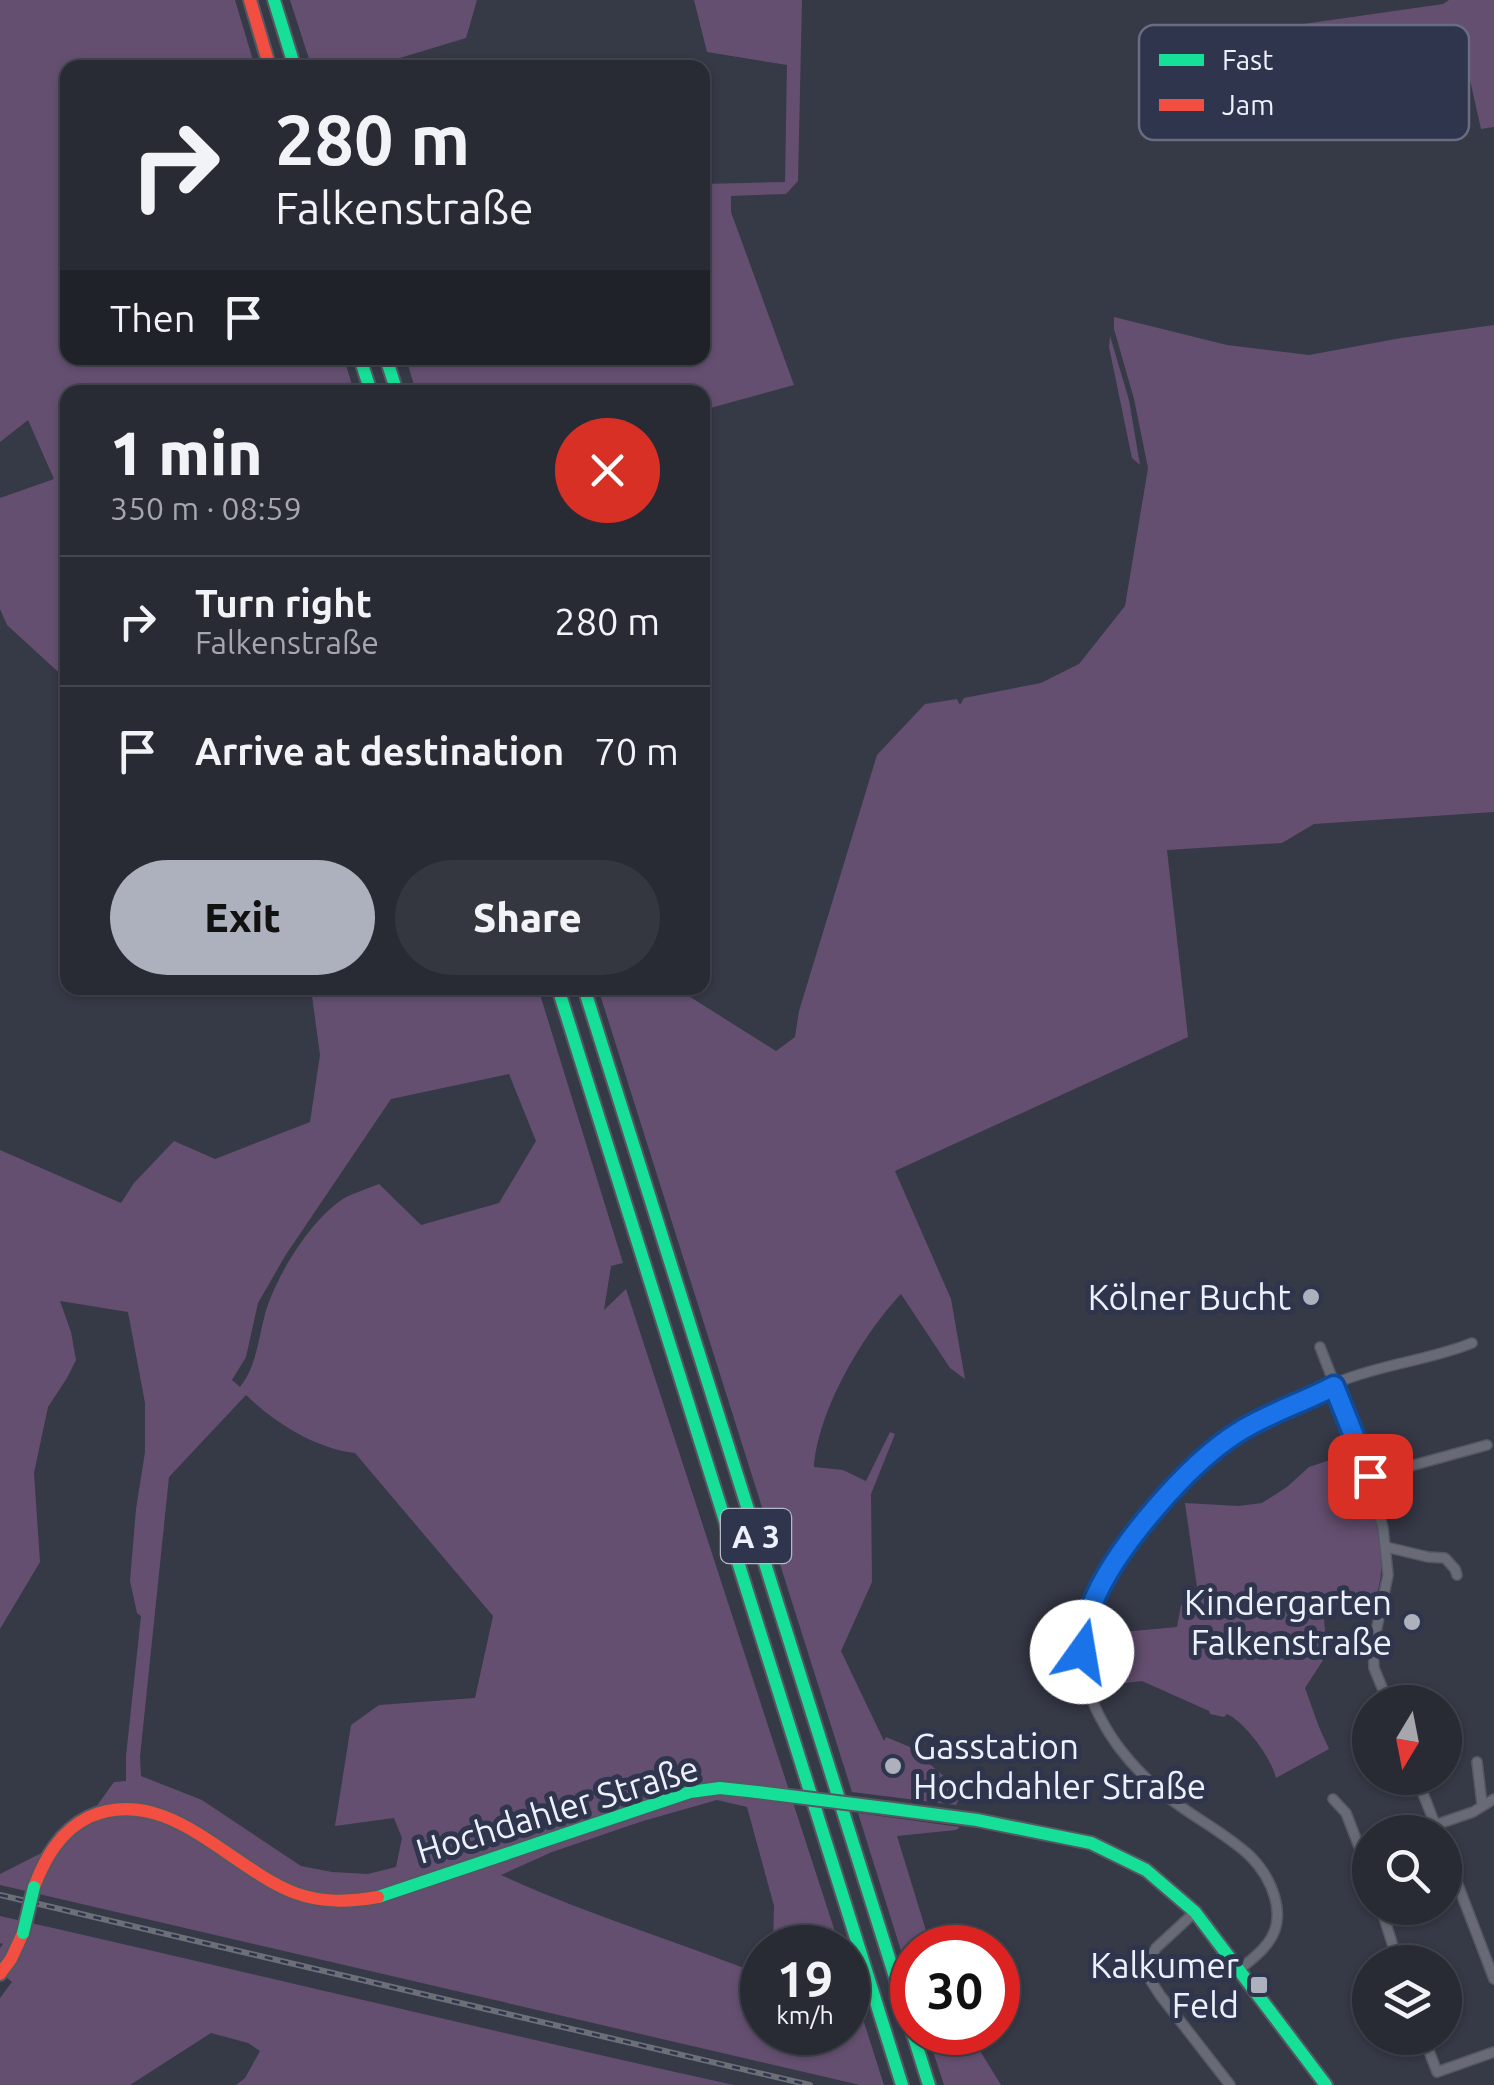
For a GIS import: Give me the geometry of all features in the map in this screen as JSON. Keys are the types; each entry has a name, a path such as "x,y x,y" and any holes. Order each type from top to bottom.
{"main road":[{"path":"250,0 268,60"},
{"path":"274,0 292,60"},
{"name":"A 3","path":"560,995 902,2085"},
{"name":"A 3","path":"586,995 929,2085"},
{"name":"Hochdahler Straße","path":"0,1974 23,1932 44,1858 74,1824 117,1808 164,1814 285,1888 319,1900 340,1902 382,1896 690,1792 716,1788 976,1820 1091,1843 1146,1870 1194,1912 1326,2085"}],"street":[{"path":"1239,1970 1268,1944 1274,1932 1278,1916 1272,1890 1253,1859 1158,1790 1118,1749 1089,1691 1082,1652 1095,1599 1136,1533 1206,1457 1234,1435 1340,1382 1472,1343"},
{"path":"1320,1347 1370,1476 1384,1528 1388,1575 1373,1646 1374,1668 1381,1685"},
{"path":"1370,1476 1487,1445"},
{"path":"1386,1547 1445,1558 1455,1568 1456,1576"},
{"path":"1477,1762 1482,1804"},
{"path":"1333,1799 1346,1813 1352,1828"},
{"path":"1462,1817 1494,1799"},
{"path":"1462,1896 1494,1979"},
{"path":"1194,1912 1156,1948 1148,1961 1149,1978 1230,2085"},
{"path":"1430,2055 1437,2072 1494,2052"}],"shaded area":[{"path":"0,0 235,0 253,60 60,60 60,365 346,365 352,385 60,385 60,674 7,625 0,609 0,498 54,479 28,420 0,442"},
{"path":"290,0 477,0 466,38 393,60 309,60"},
{"path":"694,0 802,0 798,181 786,194 731,196 731,212 794,385 710,408 710,385 414,385 408,365 710,365 710,184 785,182 787,65 707,52"},
{"path":"1449,0 1494,0 1494,127 1481,129 1469,80 1469,25 1296,25"},
{"path":"1114,317 1227,345 1309,355 1494,325 1494,812 1314,824 1282,843 1167,850 1188,1037 895,1171 951,1299 965,1379 950,1368 901,1294 872,1330 845,1374 824,1422 814,1467 843,1470 866,1481 890,1432 895,1434 871,1494 872,1582 841,1651 884,1741 886,1737 910,1747 962,1792 956,1805 852,1792 600,995 687,995 776,1051 795,1037 799,1011 877,755 925,704 957,699 960,705 964,698 1041,683 1079,664 1125,606 1148,468"},
{"path":"1110,336 1129,400 1140,465 1132,458"},
{"path":"312,995 540,995 623,1263 611,1266 604,1310 626,1289 833,1925 774,1925 774,1906 747,1807 717,1800 552,1852 501,1875 740,1967 740,2055 870,2055 870,2041 884,2085 860,2085 0,1885 0,1874 75,1836 114,1782 126,1781 141,1616 130,1581 145,1452 145,1403 128,1312 60,1301 76,1360 48,1407 34,1473 40,1562 0,1629 0,1150 121,1203 134,1183 174,1141 215,1159 310,1122 320,1055","holes":["509,1074 536,1141 499,1203 421,1225 379,1184 343,1199 318,1221 285,1267 265,1314 250,1370 240,1387 232,1380 246,1357 258,1303 285,1256 391,1099","246,1395 296,1433 325,1446 355,1453 493,1616 475,1698 379,1705 351,1725 335,1826 394,1818 402,1838 396,1867 368,1874 301,1866 202,1800 141,1776 169,1477"]},
{"path":"1354,1452 1377,1525 1380,1581 1375,1599 1323,1607 1327,1654 1305,1688 1329,1749 1276,1778 1257,1742 1227,1714 1210,1714 1142,1681 1094,1687 1092,1630 1177,1627 1181,1605 1200,1608 1185,1503 1262,1503 1309,1467"},
{"path":"858,1813 960,1827 897,1836 924,1925 893,1925"},
{"path":"0,1916 734,2085 236,2085 245,2078 260,2051 248,2043 211,2033 130,2085 0,2085 0,1998 12,1982 0,1972"},
{"path":"934,2055 983,2055 1001,2085 944,2085"}],"railway":[{"path":"0,1895 810,2085"}],"traffic: fast":[{"path":"274,0 293,60"},
{"path":"362,365 369,385"},
{"path":"388,365 395,385"},
{"path":"560,995 902,2085"},
{"path":"586,995 929,2085"},
{"path":"378,1897 690,1792 720,1788 757,1792"},
{"path":"757,1792 885,1808"},
{"path":"885,1808 977,1820 1091,1843 1146,1870 1195,1912 1326,2085"},
{"path":"23,1933 34,1887"}],"traffic: jam":[{"path":"250,0 268,60"},
{"path":"34,1887 49,1856 70,1830 89,1817 117,1809 145,1811 171,1819 295,1893 336,1901 378,1897"},
{"path":"0,1974 23,1933"}],"place":[{"name":"Kölner Bucht","path":"1311,1297"},
{"name":"Kindergarten Falkenstraße","path":"1412,1622"},
{"name":"Gasstation Hochdahler Straße","path":"893,1766"},
{"name":"Kalkumer Feld","path":"1259,1985"}],"route":[{"path":"1082,1652 1095,1599 1136,1533 1190,1473 1234,1435 1284,1407 1334,1386 1370,1476"}]}
